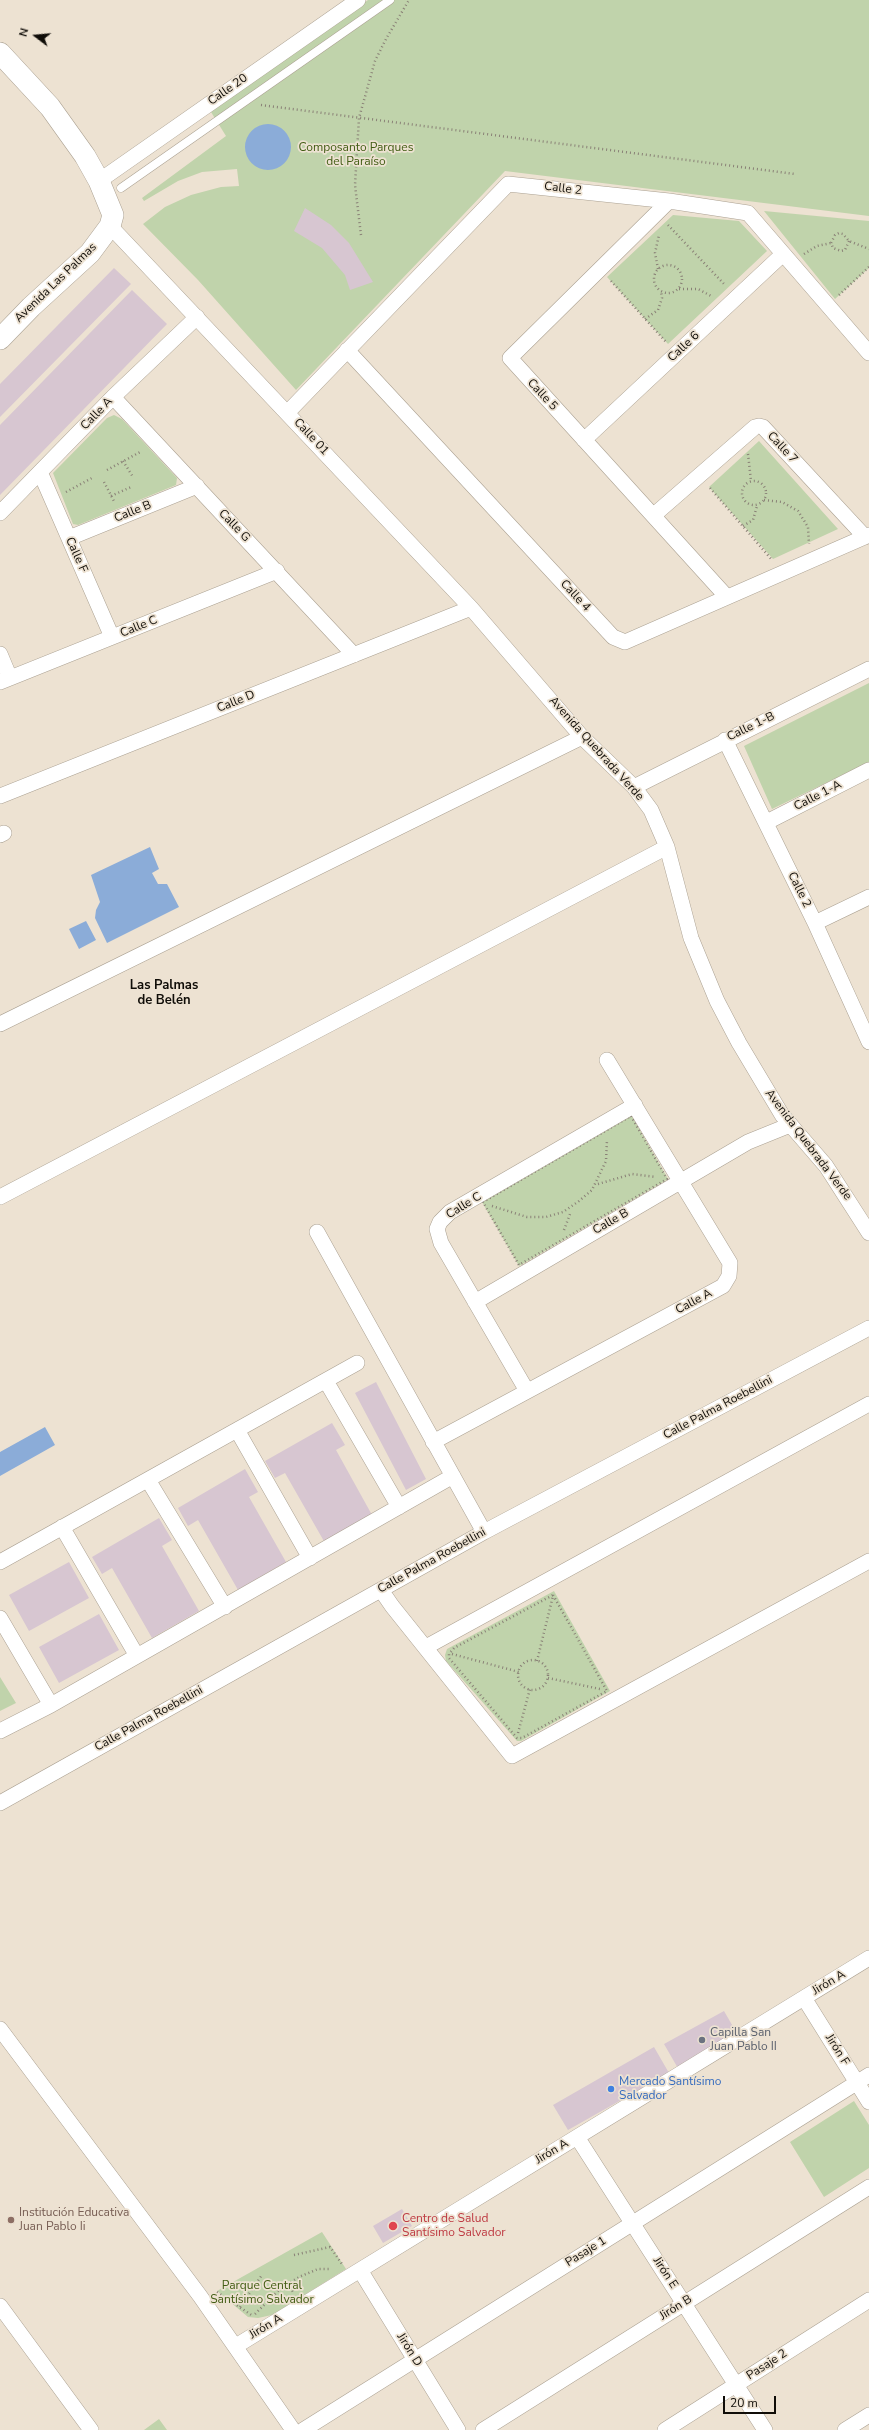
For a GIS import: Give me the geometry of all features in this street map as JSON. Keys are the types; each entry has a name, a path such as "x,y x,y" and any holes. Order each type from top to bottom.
{"main road":[{"path":"0,53 50,107 85,156 99,181 113,215 110,226"},
{"name":"Avenida Las Palmas","path":"0,339 31,307 90,253 110,226"}],"street":[{"name":"Calle 20","path":"99,181 358,0"},
{"name":"Calle 2","path":"288,412 508,184 669,201 748,213 869,353"},
{"name":"Calle 5","path":"669,201 510,358 726,596"},
{"name":"Calle 01","path":"110,226 288,412 509,650"},
{"name":"Calle 6","path":"584,440 783,254"},
{"name":"Calle A","path":"0,513 113,398 197,317"},
{"name":"Calle 4","path":"347,350 613,637 625,642 636,639 726,596 867,536"},
{"name":"Calle G","path":"113,398 277,571 354,655"},
{"name":"Calle 7","path":"654,515 755,427 763,427 867,536"},
{"name":"Calle F","path":"40,472 112,637"},
{"name":"Calle B","path":"69,538 197,486"},
{"name":"Calle C","path":"5,680 277,571"},
{"name":"Calle D","path":"0,796 471,608"},
{"name":"Avenida Quebrada Verde","path":"509,650 582,737 634,787 651,810 667,847 691,938 717,1001 739,1044 786,1120 826,1166 869,1233"},
{"path":"0,654 5,680"},
{"name":"Calle 1-B","path":"634,787 725,740 869,670"},
{"path":"0,1024 582,737"},
{"name":"Calle 2","path":"725,740 767,822 869,1042"},
{"name":"Calle 1-A","path":"767,822 869,770"},
{"path":"0,1196 667,847"},
{"path":"815,923 869,897"},
{"name":"Calle A","path":"434,1442 723,1286 727,1282 730,1263 674,1180 635,1105 607,1060"},
{"name":"Calle C","path":"527,1391 441,1243 438,1235 440,1222 450,1212 635,1105"},
{"name":"Calle B","path":"475,1302 674,1180 748,1142 786,1120"},
{"path":"316,1232 484,1532"},
{"name":"Calle Palma Roebellini","path":"0,1803 484,1532 869,1328"},
{"path":"0,1562 357,1363"},
{"path":"326,1381 399,1507"},
{"path":"427,1647 869,1404"},
{"path":"237,1430 310,1558"},
{"path":"0,1731 51,1705 453,1476"},
{"path":"148,1480 225,1607"},
{"path":"62,1527 136,1656"},
{"path":"381,1590 392,1606 427,1647 512,1756 610,1695 869,1561"},
{"path":"0,1618 51,1705"},
{"name":"Jirón A","path":"236,2346 869,1958"},
{"name":"Jirón F","path":"804,1998 863,2078 869,2102"},
{"path":"0,2029 203,2300 293,2430"},
{"name":"Pasaje 1","path":"303,2430 863,2078"},
{"name":"Jirón E","path":"577,2137 765,2430"},
{"name":"Jirón B","path":"483,2430 869,2187"},
{"name":"Jirón D","path":"355,2273 415,2360 458,2430"},
{"name":"Pasaje 2","path":"665,2430 869,2300"},
{"path":"0,2306 91,2430"},
{"path":"845,2430 869,2415"}],"lane":[{"path":"121,188 390,0"}],"path":[{"path":"361,235 355,185 359,118 375,61 398,16 409,0"},
{"path":"254,104 795,174"},
{"path":"664,228 673,221"},
{"path":"668,225 726,285"},
{"path":"645,319 658,310 662,298 661,291 654,281 658,269 655,253 661,231 655,237"},
{"path":"831,243 835,235 844,234 849,242 869,249"},
{"path":"831,243 833,248 841,251 845,250 849,242"},
{"path":"801,256 817,246 831,243"},
{"path":"658,269 669,265 675,267 682,277 678,289"},
{"path":"600,268 676,354"},
{"path":"721,289 731,280"},
{"path":"661,291 673,292 678,289 698,289 713,297"},
{"path":"707,302 717,293"},
{"path":"665,340 670,336"},
{"path":"107,470 147,448"},
{"path":"748,450 750,481 742,489 743,499 752,506 757,506"},
{"path":"123,461 133,477"},
{"path":"699,476 782,572"},
{"path":"62,494 92,478"},
{"path":"742,526 753,520 757,506 764,500 766,493 765,488 761,483 750,481"},
{"path":"104,482 118,508"},
{"path":"111,496 131,487"},
{"path":"764,500 782,502 798,511 808,527 809,545"},
{"path":"483,1202 631,1116 674,1180"},
{"path":"483,1202 507,1212 527,1217 546,1217 563,1212 592,1190 600,1175 606,1161 606,1130"},
{"path":"598,1184 620,1176 632,1174 674,1180"},
{"path":"483,1202 519,1265 562,1240 674,1180"},
{"path":"562,1240 570,1214"},
{"path":"546,1581 610,1695"},
{"path":"449,1654 454,1648 553,1595"},
{"path":"537,1661 553,1595"},
{"path":"427,1647 519,1672"},
{"path":"449,1654 449,1658 517,1738"},
{"path":"537,1661 546,1668 548,1678 542,1687 538,1689 530,1689 520,1683 519,1672 526,1662 537,1661"},
{"path":"548,1678 610,1695"},
{"path":"512,1756 530,1689"},
{"path":"517,1738 522,1738 610,1695"},
{"path":"294,2255 330,2247 355,2273"},
{"path":"253,2316 279,2290 299,2277 318,2269 337,2269 355,2273"},
{"path":"240,2307 262,2275"},
{"path":"203,2300 218,2291 253,2316 260,2316"}],"green space":[{"name":"Composanto Parques del Paraíso","path":"368,0 869,0 869,216 505,171 296,390 198,280 143,224 165,207 191,195 221,187 239,186 237,169 202,172 178,181 144,201 142,198 226,136 211,112"},
{"path":"764,211 869,221 869,268 835,299"},
{"path":"673,215 739,221 767,251 668,344 607,277"},
{"path":"114,415 122,419 177,478 176,485 78,525 73,524 53,473 107,418"},
{"path":"759,441 838,529 773,559 709,487"},
{"path":"869,683 869,762 772,809 744,746"},
{"path":"631,1115 668,1179 519,1266 482,1202"},
{"path":"554,1591 610,1691 521,1741 517,1741 446,1661 445,1655 447,1649"},
{"path":"0,1677 16,1703 0,1711"},
{"path":"854,2101 869,2125 869,2168 824,2197 790,2142"},
{"name":"Parque Central Santísimo Salvador","path":"322,2232 346,2269 272,2315 258,2318 248,2317 217,2291"},
{"path":"159,2419 167,2430 144,2430"}],"water":[{"path":"263,124 273,124 285,130 290,138 290,156 285,164 277,169 263,170 255,167 248,160 245,152 245,142 248,134 255,127"},
{"path":"150,847 159,869 152,873 158,884 167,884 179,907 107,943 95,918 96,910 100,902 91,875"},
{"path":"86,921 96,940 79,949 69,929"},
{"path":"45,1427 55,1445 0,1476 0,1452"}],"building":[{"path":"305,208 331,225 349,243 373,282 350,290 345,275 322,248 294,231"},
{"path":"114,268 131,284 0,417 0,384"},
{"path":"132,290 167,324 0,495 0,425"},
{"path":"376,1382 426,1479 406,1490 355,1393"},
{"path":"332,1423 345,1445 336,1450 372,1515 325,1543 285,1473 275,1478 265,1461"},
{"path":"245,1469 258,1492 249,1497 286,1562 238,1590 198,1520 188,1526 178,1508"},
{"path":"159,1518 172,1540 162,1546 199,1611 152,1638 112,1568 102,1574 92,1557"},
{"path":"69,1562 89,1598 29,1631 9,1595"},
{"path":"99,1614 119,1650 59,1683 39,1647"},
{"name":"Capilla San Juan Pablo II","path":"724,2011 739,2037 679,2070 664,2044"},
{"name":"Mercado Santísimo Salvador","path":"654,2047 669,2073 568,2130 553,2105"},
{"name":"Centro de Salud Santísimo Salvador","path":"402,2209 412,2226 383,2243 373,2226"}],"place":[{"name":"Capilla San Juan Pablo II","path":"702,2040"},
{"name":"Mercado Santísimo Salvador","path":"611,2089"},
{"name":"Institución Educativa Juan Pablo Ii","path":"11,2220"},
{"name":"Centro de Salud Santísimo Salvador","path":"393,2226"}],"district":[{"name":"Las Palmas de Belén","path":"164,994"}]}
